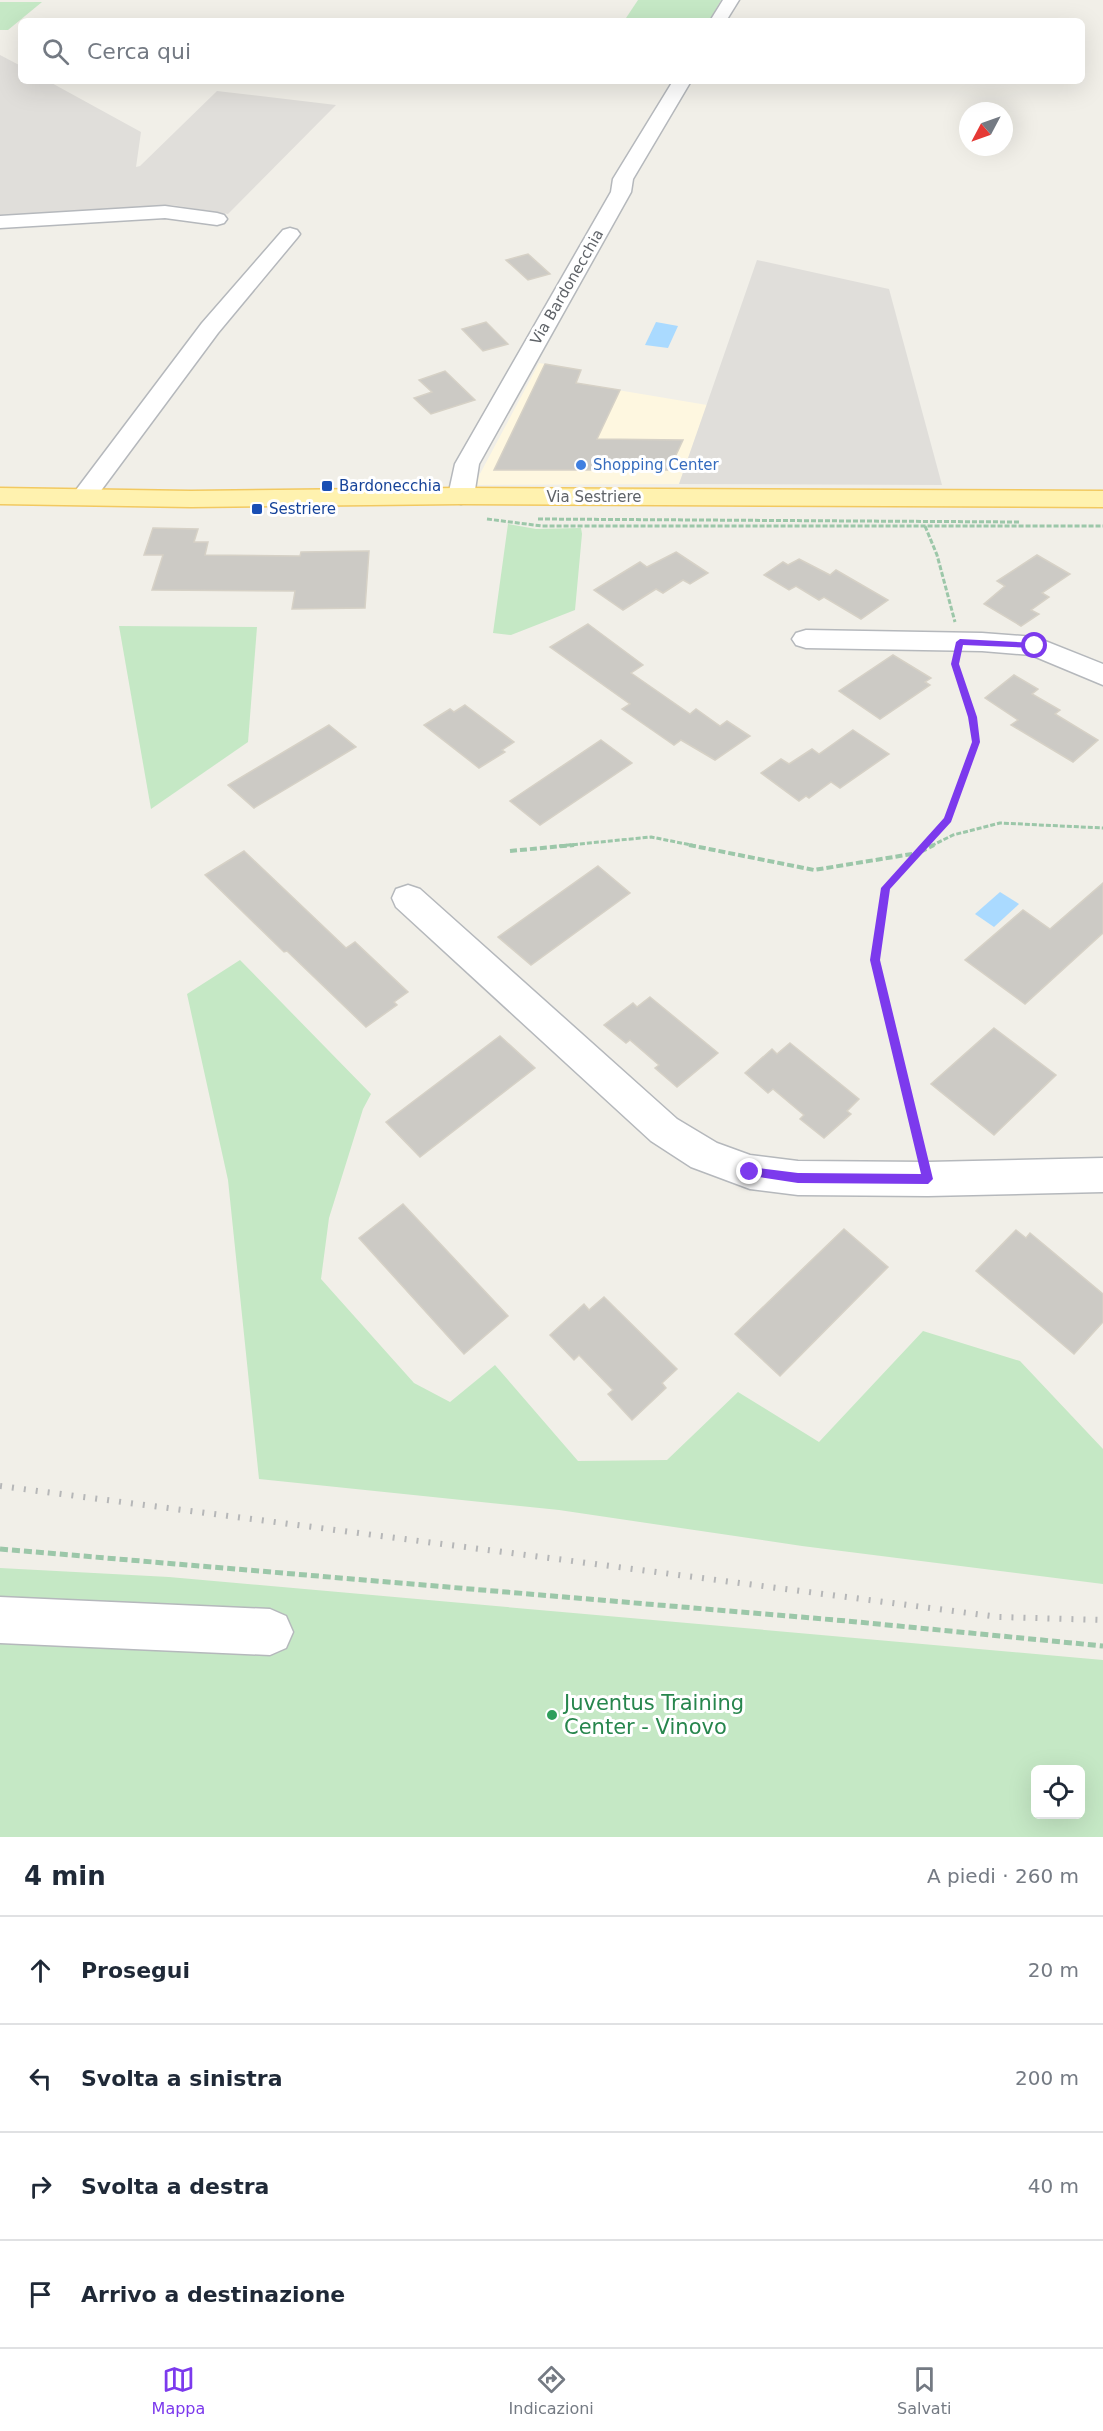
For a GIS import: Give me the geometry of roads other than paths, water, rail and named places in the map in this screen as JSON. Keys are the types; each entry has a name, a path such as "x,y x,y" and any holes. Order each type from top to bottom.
{"main road":[{"name":"Via Sestriere","path":"0,496 85,495 191,499 461,496 1103,499"}],"street":[{"path":"720,18 730,0"},
{"name":"Via Bardonecchia","path":"461,496 467,464 621,192 623,179 680,84"},
{"path":"0,222 165,212 217,219"},
{"path":"85,495 210,328 290,234"},
{"path":"806,639 1035,646 1103,675"},
{"path":"408,898 664,1130 704,1155 750,1172 798,1178 928,1179 1103,1175"},
{"path":"0,1620 270,1632"}],"water":[{"path":"656,322 678,326 668,348 645,345"},
{"path":"1000,892 1019,904 994,927 975,914"}],"railway":[{"path":"0,1486 999,1617 1103,1620"}],"place":[{"name":"Shopping Center","path":"581,465"},
{"name":"Bardonecchia","path":"327,486"},
{"name":"Sestriere","path":"257,509"},
{"name":"Juventus Training Center - Vinovo","path":"552,1715"}]}
